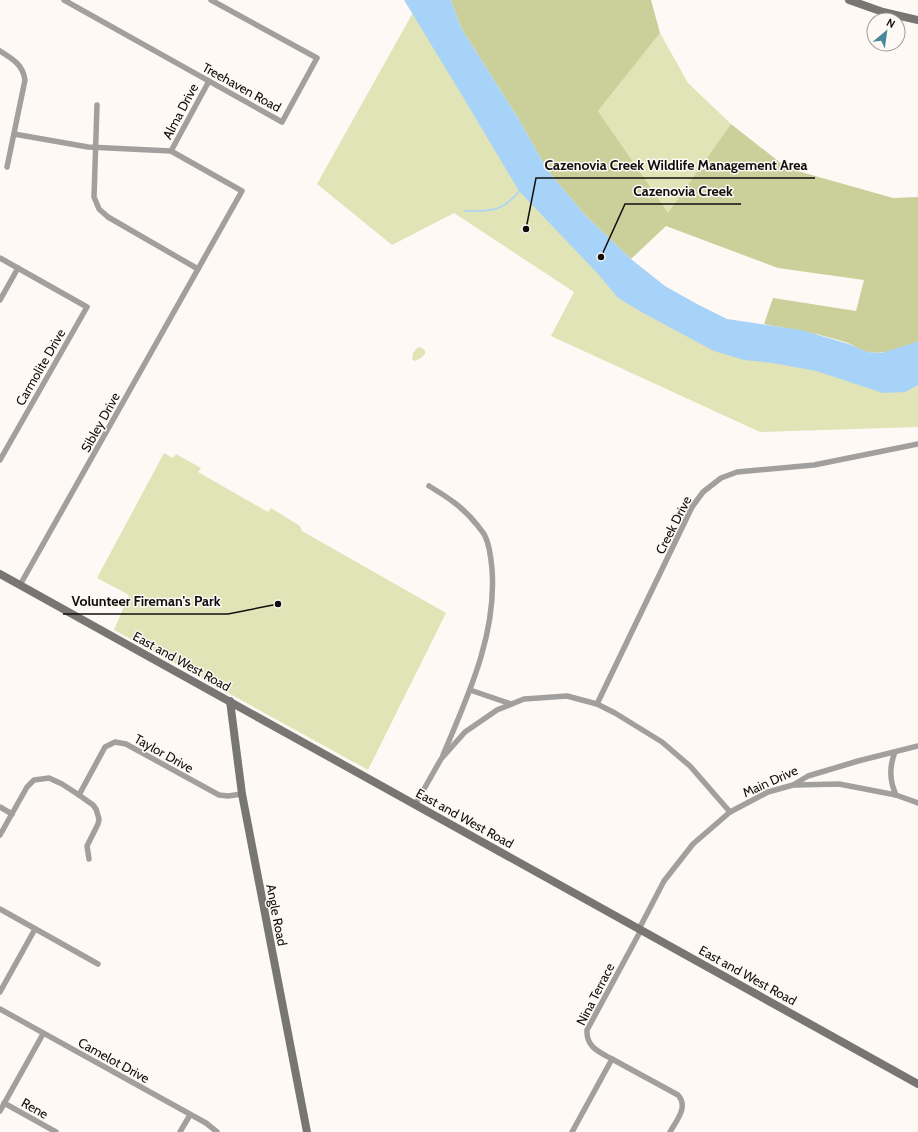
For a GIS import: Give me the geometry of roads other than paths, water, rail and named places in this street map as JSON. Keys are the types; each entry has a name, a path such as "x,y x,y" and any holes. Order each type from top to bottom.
{"street":[{"name":"Treehaven Road","path":"64,0 282,122 317,58 211,0"},
{"path":"849,0 882,12 918,20"},
{"path":"0,51 16,61 24,75 25,85 7,167"},
{"name":"Alma Drive","path":"171,151 209,81"},
{"path":"98,105 94,197 99,209 108,217 198,269"},
{"path":"14,134 96,147 171,151"},
{"name":"Sibley Drive","path":"20,585 242,191 171,151"},
{"path":"0,258 18,268 0,300"},
{"name":"Carmolite Drive","path":"0,460 87,307 18,268"},
{"name":"Creek Drive","path":"596,704 692,508 703,492 721,478 737,472 814,465 918,444"},
{"path":"415,805 441,759 470,690 488,630 493,588 490,554 485,536 468,513 447,497 429,486"},
{"name":"East and West Road","path":"0,574 918,1084"},
{"path":"470,690 511,704"},
{"path":"441,759 465,732 498,710 524,699 566,696 596,704 662,742 690,766 730,812"},
{"name":"Angle Road","path":"230,701 242,794 307,1132"},
{"name":"Taylor Drive","path":"79,795 105,747 115,742 126,744 219,795 228,796 242,794"},
{"name":"Main Drive","path":"640,929 664,881 693,844 730,812 768,792 792,785 816,774 858,761 918,746"},
{"path":"895,752 890,773 896,795"},
{"path":"0,835 27,786 34,780 49,778 79,795 93,806 98,813 98,824 87,846 89,859"},
{"path":"792,785 839,784 896,795 918,803"},
{"path":"0,807 12,814"},
{"path":"0,909 98,964"},
{"path":"0,992 35,929"},
{"name":"Nina Terrace","path":"640,929 587,1030 587,1036 590,1045 593,1048 681,1098 683,1102 682,1110 670,1132"},
{"name":"Camelot Drive","path":"0,1010 190,1115 217,1132"},
{"path":"0,1111 43,1034"},
{"path":"572,1132 612,1059"},
{"name":"Rene","path":"4,1104 56,1132"},
{"path":"180,1132 190,1115"}],"water":[{"path":"404,0 451,0 461,28 518,118 548,171 585,215 631,259 665,286 727,319 801,330 849,344 867,352 881,353 918,341 918,385 905,392 883,393 816,371 773,363 744,360 714,351 618,298 598,274 519,191"}],"waterway":[{"path":"465,211 496,209 508,203 520,190"}],"place":[{"name":"Cazenovia Creek Wildlife Management Area","path":"526,229"},
{"name":"Cazenovia Creek","path":"601,257"},
{"name":"Volunteer Fireman's Park","path":"278,604"}]}
